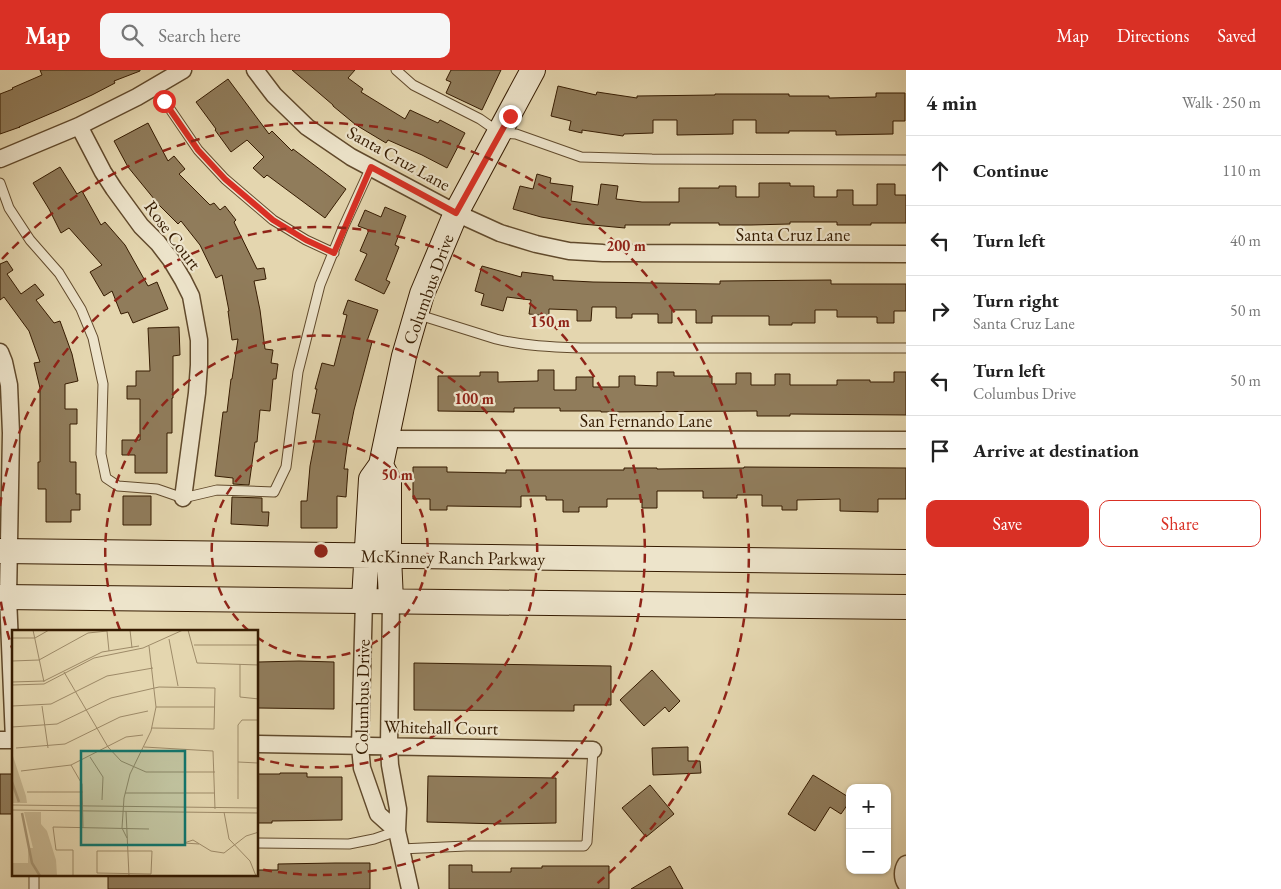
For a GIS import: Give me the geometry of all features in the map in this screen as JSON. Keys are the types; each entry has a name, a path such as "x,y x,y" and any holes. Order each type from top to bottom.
{"main road":[{"name":"Columbus Drive","path":"364,600 378,556 389,481 382,465 386,440 404,356 416,314 430,273 456,213 533,70"},
{"name":"McKinney Ranch Parkway","path":"5,551 906,562"},
{"name":"Columbus Drive","path":"378,556 391,601"},
{"path":"4,597 906,607"}],"street":[{"path":"0,159 79,126 183,70"},
{"name":"Santa Cruz Lane","path":"255,70 274,95 307,126 352,157 456,213 517,239 551,248 584,252 906,254"},
{"name":"Rose Court","path":"79,126 102,172 141,226 171,260 184,280 191,296 199,340 199,365 183,498"},
{"path":"0,352 9,385 6,432 4,597 12,711"},
{"name":"San Fernando Lane","path":"386,440 906,440"},
{"name":"Columbus Drive","path":"364,600 360,746 362,768 378,814 397,831"},
{"name":"Columbus Drive","path":"391,601 390,765 398,809 397,831 410,889"},
{"name":"Whitehall Court","path":"259,744 593,750"},
{"path":"906,864 903,872 906,884"}],"lane":[{"path":"396,70 414,85 480,119 500,133 516,134 581,157 906,160"},
{"path":"155,86 198,150 225,179 273,220 306,240 334,253"},
{"path":"0,183 10,208 30,240 59,273 81,310 93,338 103,384 101,454 106,478 118,486 157,489 183,498 217,490 274,492 286,467 298,372 320,286 371,167"},
{"path":"416,314 496,339 542,346 581,348 906,348"},
{"path":"401,849 466,846 584,846 587,842 593,750"},
{"path":"259,843 349,844 374,839 397,831"},
{"path":"34,876 34,889"}],"building":[{"path":"40,70 140,71 114,81 115,83 59,110 0,134 0,94 42,75"},
{"path":"292,70 355,70 348,78 363,89 361,92 405,119 410,110 438,123 440,120 465,133 447,168 388,140 386,143 356,125"},
{"path":"451,70 501,70 482,110 446,93 451,82 446,80"},
{"path":"228,79 269,134 272,131 292,151 293,149 346,189 325,218 267,175 264,178 253,168 264,157 247,140 231,152 215,130 196,102"},
{"path":"558,86 596,95 597,92 637,98 637,96 789,94 789,96 829,96 829,98 876,97 876,93 905,93 905,121 893,121 893,134 836,135 836,131 756,133 756,120 733,120 733,134 677,135 677,120 653,120 653,133 624,134 623,136 582,130 582,133 569,130 571,121 551,116"},
{"path":"148,123 168,161 174,156 185,169 179,174 210,205 214,203 220,210 225,206 236,220 234,222 257,269 264,268 266,279 254,281 265,349 273,350 271,363 278,364 276,379 273,379 270,411 260,410 257,442 255,442 249,485 233,484 233,478 215,476 223,412 227,412 238,339 232,340 222,275 216,278 200,245 181,221 178,224 159,205 128,167 114,141"},
{"path":"60,167 77,194 82,191 101,225 105,222 125,245 148,286 157,282 168,309 133,323 128,312 121,314 112,291 104,296 90,272 102,265 69,228 61,233 33,183"},
{"path":"537,174 551,178 550,183 573,186 571,201 598,205 601,184 618,186 616,199 642,202 679,202 679,188 736,186 736,197 759,197 759,183 790,183 790,186 814,186 814,197 837,197 837,190 853,190 853,205 877,205 877,184 895,184 895,195 906,195 906,223 837,225 837,222 790,222 790,224 719,225 719,223 670,223 670,225 625,225 625,228 582,224 541,217 513,209 520,186 533,189"},
{"path":"385,207 406,216 395,245 399,247 386,280 390,282 384,294 355,280 367,254 360,251 369,230 358,226 365,210 381,217"},
{"path":"7,261 13,270 7,274 21,294 35,284 44,295 36,300 54,323 60,321 72,354 78,381 65,384 65,409 77,409 77,424 70,424 70,462 76,462 76,494 80,494 80,510 71,510 71,522 46,522 46,489 38,489 40,388 34,363 40,362 29,331 4,297 0,300 0,264"},
{"path":"482,266 521,277 522,272 553,276 553,280 593,282 720,284 720,281 831,280 831,284 906,284 906,311 894,311 894,323 877,323 877,317 837,317 837,310 815,310 815,323 769,325 769,316 712,316 712,323 696,323 696,310 672,310 672,323 658,323 658,314 632,314 632,318 616,318 616,307 592,307 591,321 577,321 577,310 549,309 549,316 529,314 531,300 507,297 503,311 481,305 484,294 475,291"},
{"path":"348,300 378,310 367,341 372,342 348,440 344,469 348,469 346,497 337,496 337,528 301,528 301,501 307,501 310,466 320,414 312,413 317,389 315,389 322,363 334,366 347,315 343,314"},
{"path":"179,327 180,355 173,356 172,433 167,433 167,473 135,473 135,455 122,455 122,440 140,440 140,399 127,399 127,386 136,386 136,371 150,371 148,328"},
{"path":"538,370 554,370 554,390 576,390 576,377 593,377 593,387 619,387 619,376 635,376 635,385 657,386 657,372 674,372 674,376 712,376 712,384 736,384 736,373 751,373 751,385 775,385 775,374 790,374 790,385 837,385 837,380 894,382 894,372 906,372 906,415 790,414 790,416 757,416 757,411 601,412 560,411 560,408 514,408 514,412 438,411 438,376 480,376 480,372 498,372 498,382 538,381"},
{"path":"413,467 447,467 447,472 506,473 506,470 624,470 624,468 906,468 906,499 878,499 878,512 840,511 840,499 797,500 797,510 782,510 782,506 762,506 762,495 737,495 737,498 703,498 703,491 657,491 657,508 642,508 642,499 607,499 607,507 579,507 579,512 563,512 563,500 546,500 546,496 521,496 521,507 447,506 447,510 430,510 430,499 413,499"},
{"path":"123,496 151,496 151,525 123,525"},
{"path":"232,497 262,498 262,512 269,512 268,526 231,524"},
{"path":"259,662 334,662 334,709 259,708"},
{"path":"414,663 611,666 611,705 574,705 574,711 414,710"},
{"path":"652,670 680,701 669,712 665,707 644,726 620,700"},
{"path":"688,747 688,761 700,761 701,773 653,775 652,748"},
{"path":"307,773 307,777 342,777 342,820 272,821 272,823 259,823 259,774"},
{"path":"0,774 12,774 12,814 0,814"},
{"path":"813,775 846,796 846,807 841,814 830,807 815,831 788,814"},
{"path":"428,776 556,778 556,823 427,822"},
{"path":"650,785 674,814 646,837 622,808"},
{"path":"370,863 370,889 108,889 108,876 259,876 259,870 278,870 278,864"},
{"path":"449,865 472,865 472,872 511,872 511,868 542,868 542,866 609,866 609,889 449,889"},
{"path":"670,866 683,889 631,889"}],"route":[{"path":"164,101 198,150 225,179 273,220 306,240 334,253 343,228 371,167 456,213 510,116"}]}
